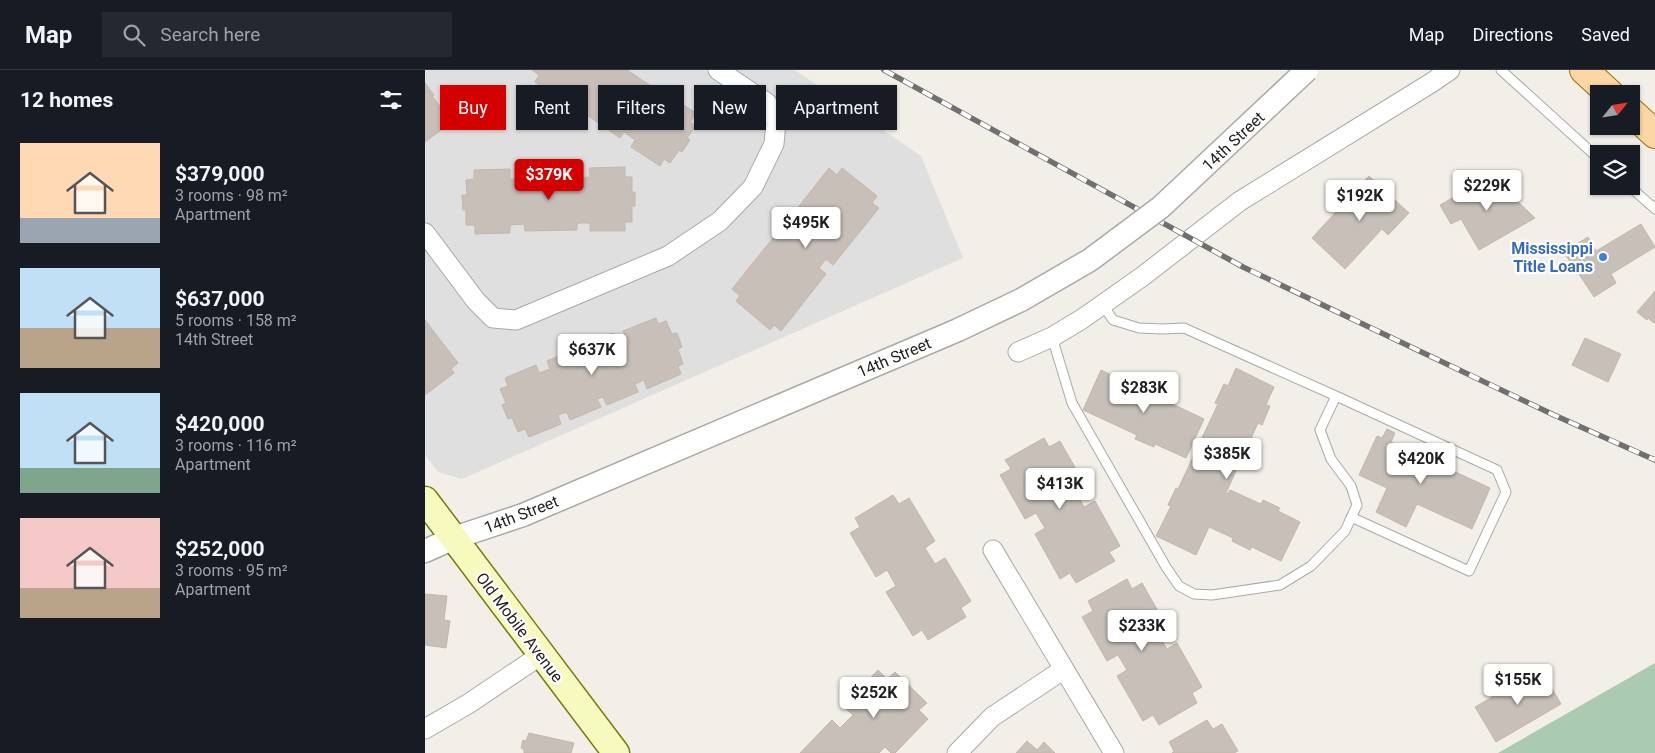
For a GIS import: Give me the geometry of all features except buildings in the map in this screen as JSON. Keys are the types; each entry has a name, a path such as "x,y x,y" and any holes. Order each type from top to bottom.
{"main road":[{"path":"1584,70 1600,85"},
{"path":"1640,120 1655,134"},
{"name":"Old Mobile Avenue","path":"425,500 616,753"}],"street":[{"path":"425,233 476,301 493,318 516,320 668,256 720,221 753,187 774,144 776,122 767,103 718,70"},
{"name":"14th Street","path":"425,551 454,538 523,515 958,330 1021,300 1090,260 1161,207 1307,70"},
{"path":"1018,352 1052,337 1103,305 1240,201 1431,84 1449,70"},
{"path":"993,550 1114,753"},
{"path":"425,729 468,704 541,655"},
{"path":"957,753 991,717 1064,669"}],"lane":[{"path":"1501,70 1590,152"},
{"path":"1639,195 1655,209"},
{"path":"1103,305 1113,320 1139,328 1163,330 1184,328 1497,470 1505,492 1469,571 1351,517"},
{"path":"1052,337 1072,403 1161,559 1179,586 1194,594 1212,595 1280,585 1311,566 1345,531 1357,505 1351,486 1331,459 1321,430 1336,396"}],"shaded area":[{"path":"425,70 795,70 817,85 776,85 776,130 883,130 921,156 963,258 462,479 438,472 425,455"}],"green space":[{"path":"1655,663 1655,753 1498,753"}],"railway":[{"path":"884,70 1243,267 1554,415 1655,460"}],"place":[{"name":"Mississippi Title Loans","path":"1603,257"}]}
